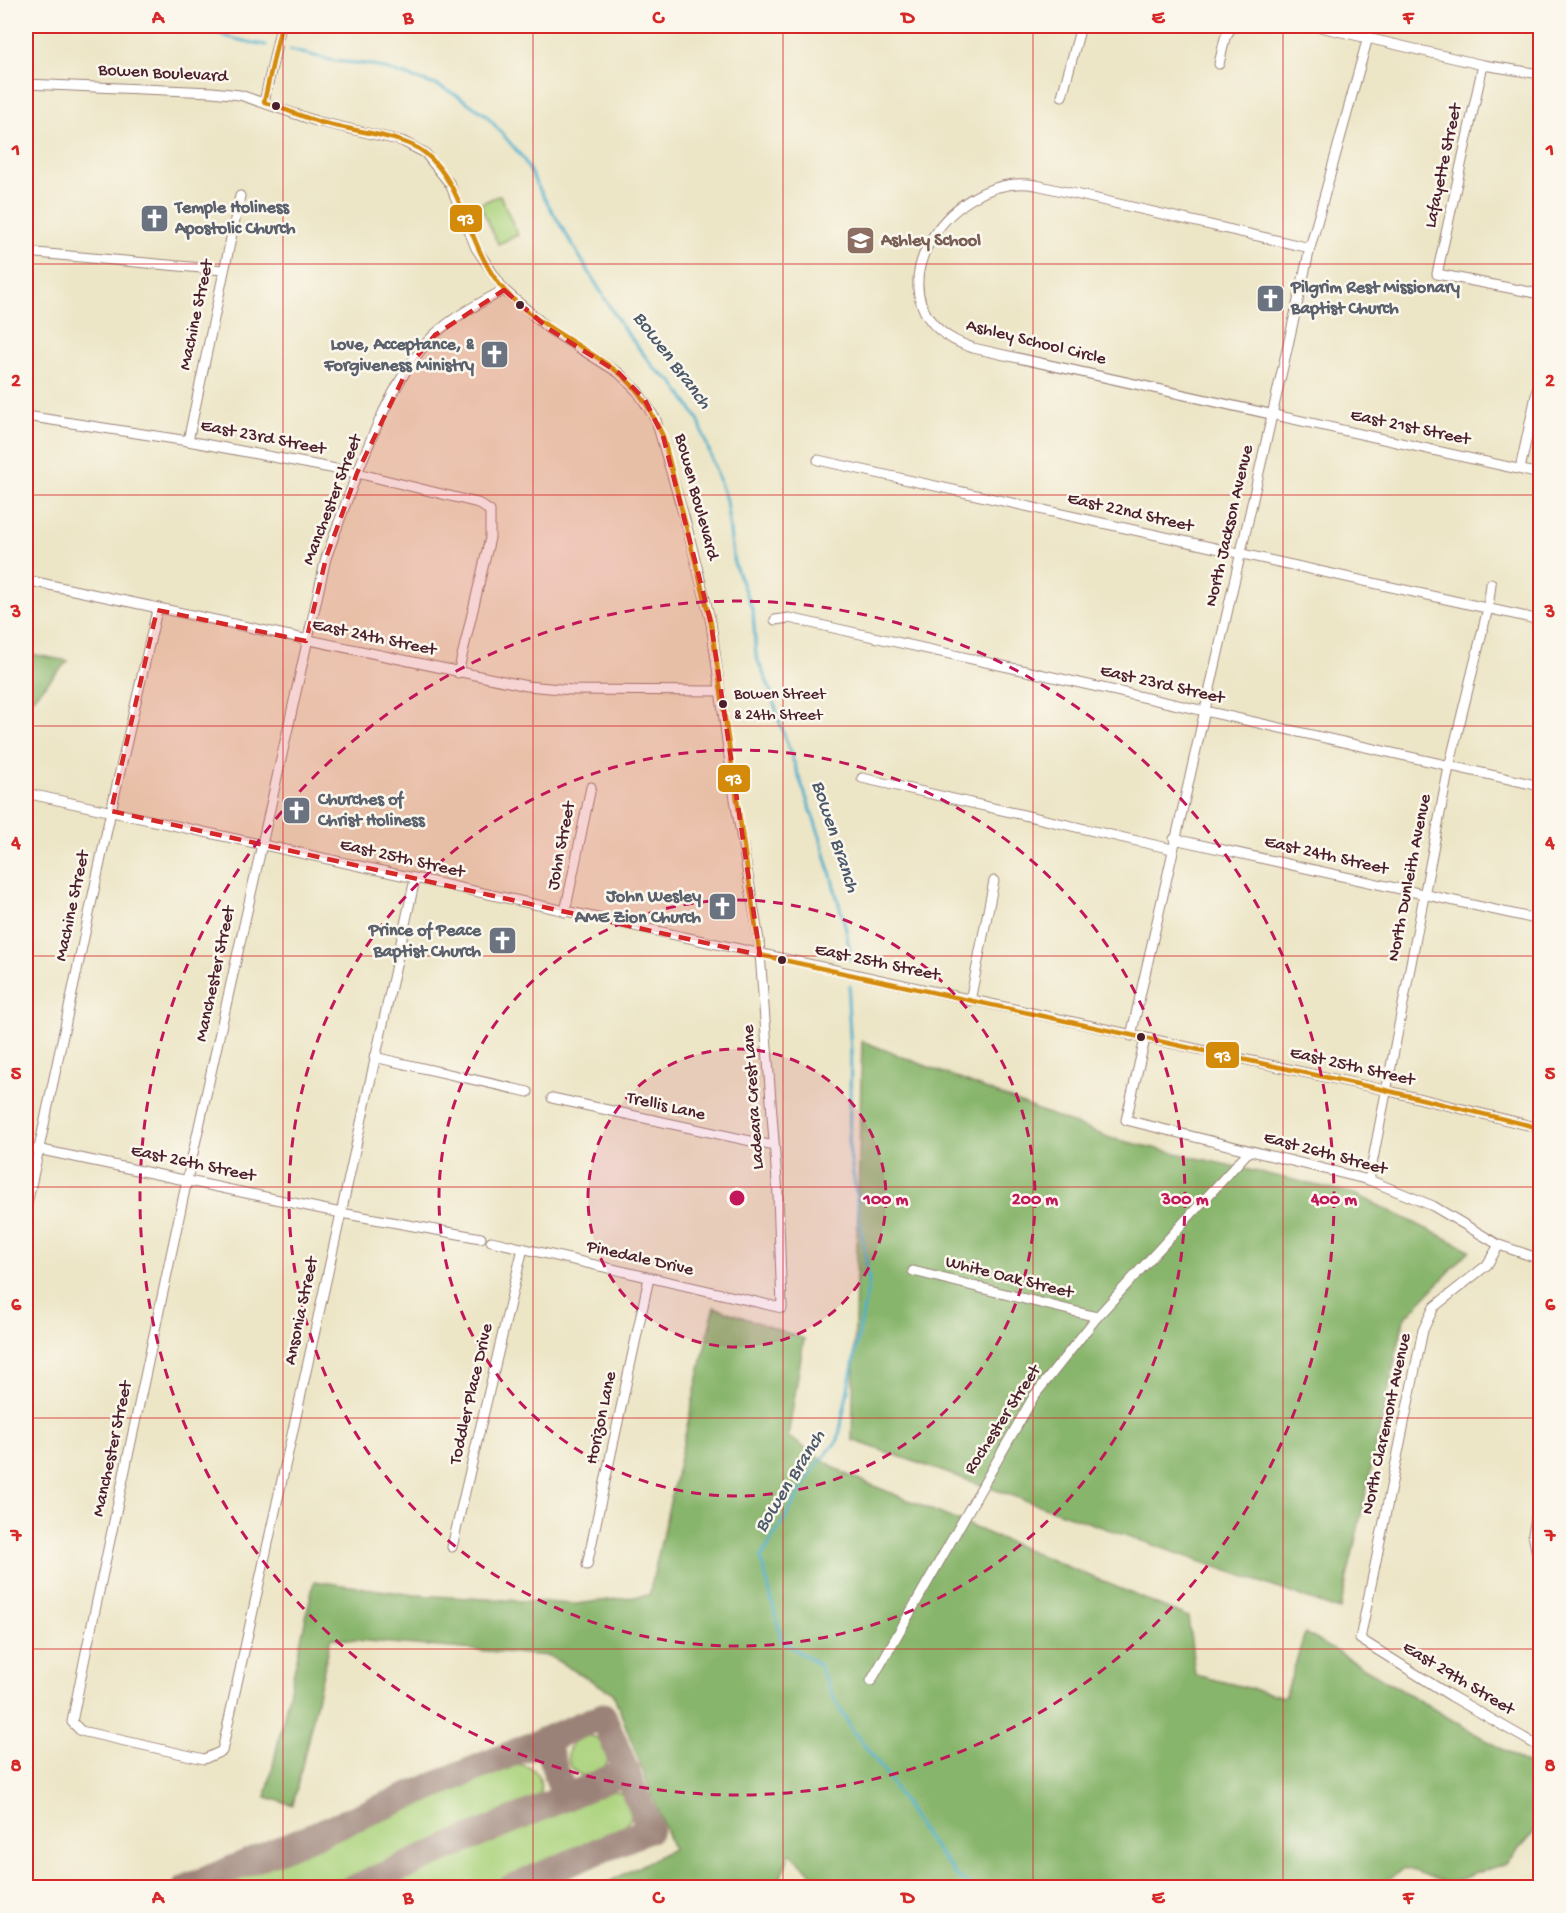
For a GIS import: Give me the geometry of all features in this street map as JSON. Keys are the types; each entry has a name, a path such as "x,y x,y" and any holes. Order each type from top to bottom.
{"street":[{"path":"264,102 280,26"},
{"path":"1062,96 1081,26"},
{"path":"1219,64 1225,38 1232,26"},
{"path":"1316,26 1483,65 1540,74"},
{"name":"North Jackson Avenue","path":"1131,1036 1310,248 1371,26"},
{"name":"Lafayette Street","path":"1483,65 1437,273 1540,294"},
{"name":"Bowen Boulevard","path":"26,84 212,92 264,102 316,121 410,144 425,153 446,178 476,248 504,290 549,329 619,373 645,400 656,420 702,582 711,623 719,691 760,955"},
{"name":"Ashley School Circle","path":"1272,414 961,344 933,325 921,304 917,280 920,260 934,234 964,204 1001,185 1022,183 1310,248"},
{"name":"Machine Street","path":"188,441 240,196"},
{"path":"26,252 223,270"},
{"name":"Manchester Street","path":"222,1751 204,1759 81,1731 72,1722 261,843 326,558 357,473 394,394 420,352 450,322 504,290"},
{"path":"1520,469 1540,376"},
{"name":"East 21st Street","path":"1272,414 1540,474"},
{"name":"East 23rd Street","path":"26,416 188,441 357,473 459,497 490,512 490,538 458,673"},
{"name":"East 22nd Street","path":"818,460 1540,620"},
{"name":"East 24th Street","path":"26,580 526,686 561,689 719,691"},
{"name":"North Dunleith Avenue","path":"1369,1180 1384,1090 1449,767 1488,608 1491,584"},
{"name":"Machine Street","path":"26,1209 111,811 157,609"},
{"name":"East 23rd Street","path":"776,620 789,618 1540,786"},
{"name":"East 24th Street","path":"862,778 1540,920"},
{"name":"John Street","path":"565,912 591,787"},
{"name":"East 25th Street","path":"30,794 1384,1090 1540,1128"},
{"name":"Ansonia Street","path":"222,1751 415,879"},
{"path":"970,1001 994,881"},
{"name":"Ladeara Crest Lane","path":"760,955 783,1288 782,1308"},
{"name":"East 26th Street","path":"1145,1039 1126,1120 1369,1180 1433,1206 1499,1245 1540,1259"},
{"path":"374,1057 528,1092"},
{"name":"Trellis Lane","path":"552,1098 774,1146"},
{"name":"East 26th Street","path":"38,1149 341,1213"},
{"name":"Rochester Street","path":"871,1681 1034,1396 1097,1317 1249,1151"},
{"path":"341,1213 481,1238"},
{"name":"Pinedale Drive","path":"491,1241 782,1308"},
{"name":"North Claremont Avenue","path":"1360,1639 1423,1330 1434,1307 1487,1265 1499,1245"},
{"name":"Toddler Place Drive","path":"452,1548 523,1248"},
{"name":"White Oak Street","path":"913,1271 1097,1317"},
{"name":"Horizon Lane","path":"586,1565 650,1278"},
{"path":"1540,1497 1533,1534 1540,1570"},
{"name":"East 29th Street","path":"1360,1639 1451,1696 1540,1747"}],"highlighted area":[{"path":"504,290 549,329 619,373 645,400 663,436 711,623 760,955 111,811 157,610 306,641 326,558 357,473 409,366 435,335"}],"green space":[{"path":"500,195 518,235 498,244 480,204"},
{"path":"26,653 68,661 26,705"},
{"path":"862,1041 1110,1138 1355,1194 1470,1250 1404,1319 1340,1610 852,1440"},
{"path":"714,1307 804,1339 788,1437 843,1473 1188,1617 1195,1675 1285,1697 1305,1633 1540,1772 1540,1826 1506,1863 1449,1883 1405,1868 1378,1888 827,1888 790,1853 777,1887 599,1887 673,1849 613,1693 549,1656 331,1638 293,1805 266,1797 314,1581 415,1595 576,1604 649,1595"},
{"path":"588,1736 602,1742 608,1756 602,1770 588,1776 574,1770 568,1756 574,1742"},
{"path":"517,1764 534,1770 537,1774 540,1779 539,1797 324,1887 218,1887"},
{"path":"608,1789 631,1800 634,1807 628,1822 621,1830 602,1843 491,1887 366,1887"}],"waterway":[{"name":"Bowen Branch","path":"203,26 233,38 266,45"},
{"name":"Bowen Branch","path":"290,50 335,61 373,65 439,86 486,115 523,158 543,196 621,325 655,369 673,382 698,419 726,500 734,563 753,611 756,656 773,696 777,715 820,836 846,929 851,960"},
{"name":"Bowen Branch","path":"850,986 848,1000 851,1052 849,1147 869,1282 838,1440 816,1466 761,1558 782,1641 819,1665 833,1697 853,1731 882,1768 920,1829 957,1876 973,1888"}],"taxiway":[{"path":"186,1888 603,1716 650,1829 511,1888"},
{"path":"545,1740 565,1798"},
{"path":"354,1888 627,1771"}],"transit line":[{"name":"93","path":"281,26 264,102 316,121 403,142 425,153 450,183 482,256 504,290 531,314 626,379 645,402 663,436 711,623 760,955 1385,1090 1540,1128"}],"place":[{"name":"Temple Holiness Apostolic Church","path":"154,218"},
{"name":"Ashley School","path":"860,241"},
{"name":"Pilgrim Rest Missionary Baptist Church","path":"1270,298"},
{"name":"Love, Acceptance, & Forgiveness Ministry","path":"495,355"},
{"name":"Bowen Street & 24th Street","path":"723,704"},
{"name":"Churches of Christ Holiness","path":"297,810"},
{"name":"John Wesley AME Zion Church","path":"722,907"},
{"name":"Prince of Peace Baptist Church","path":"502,941"}]}
